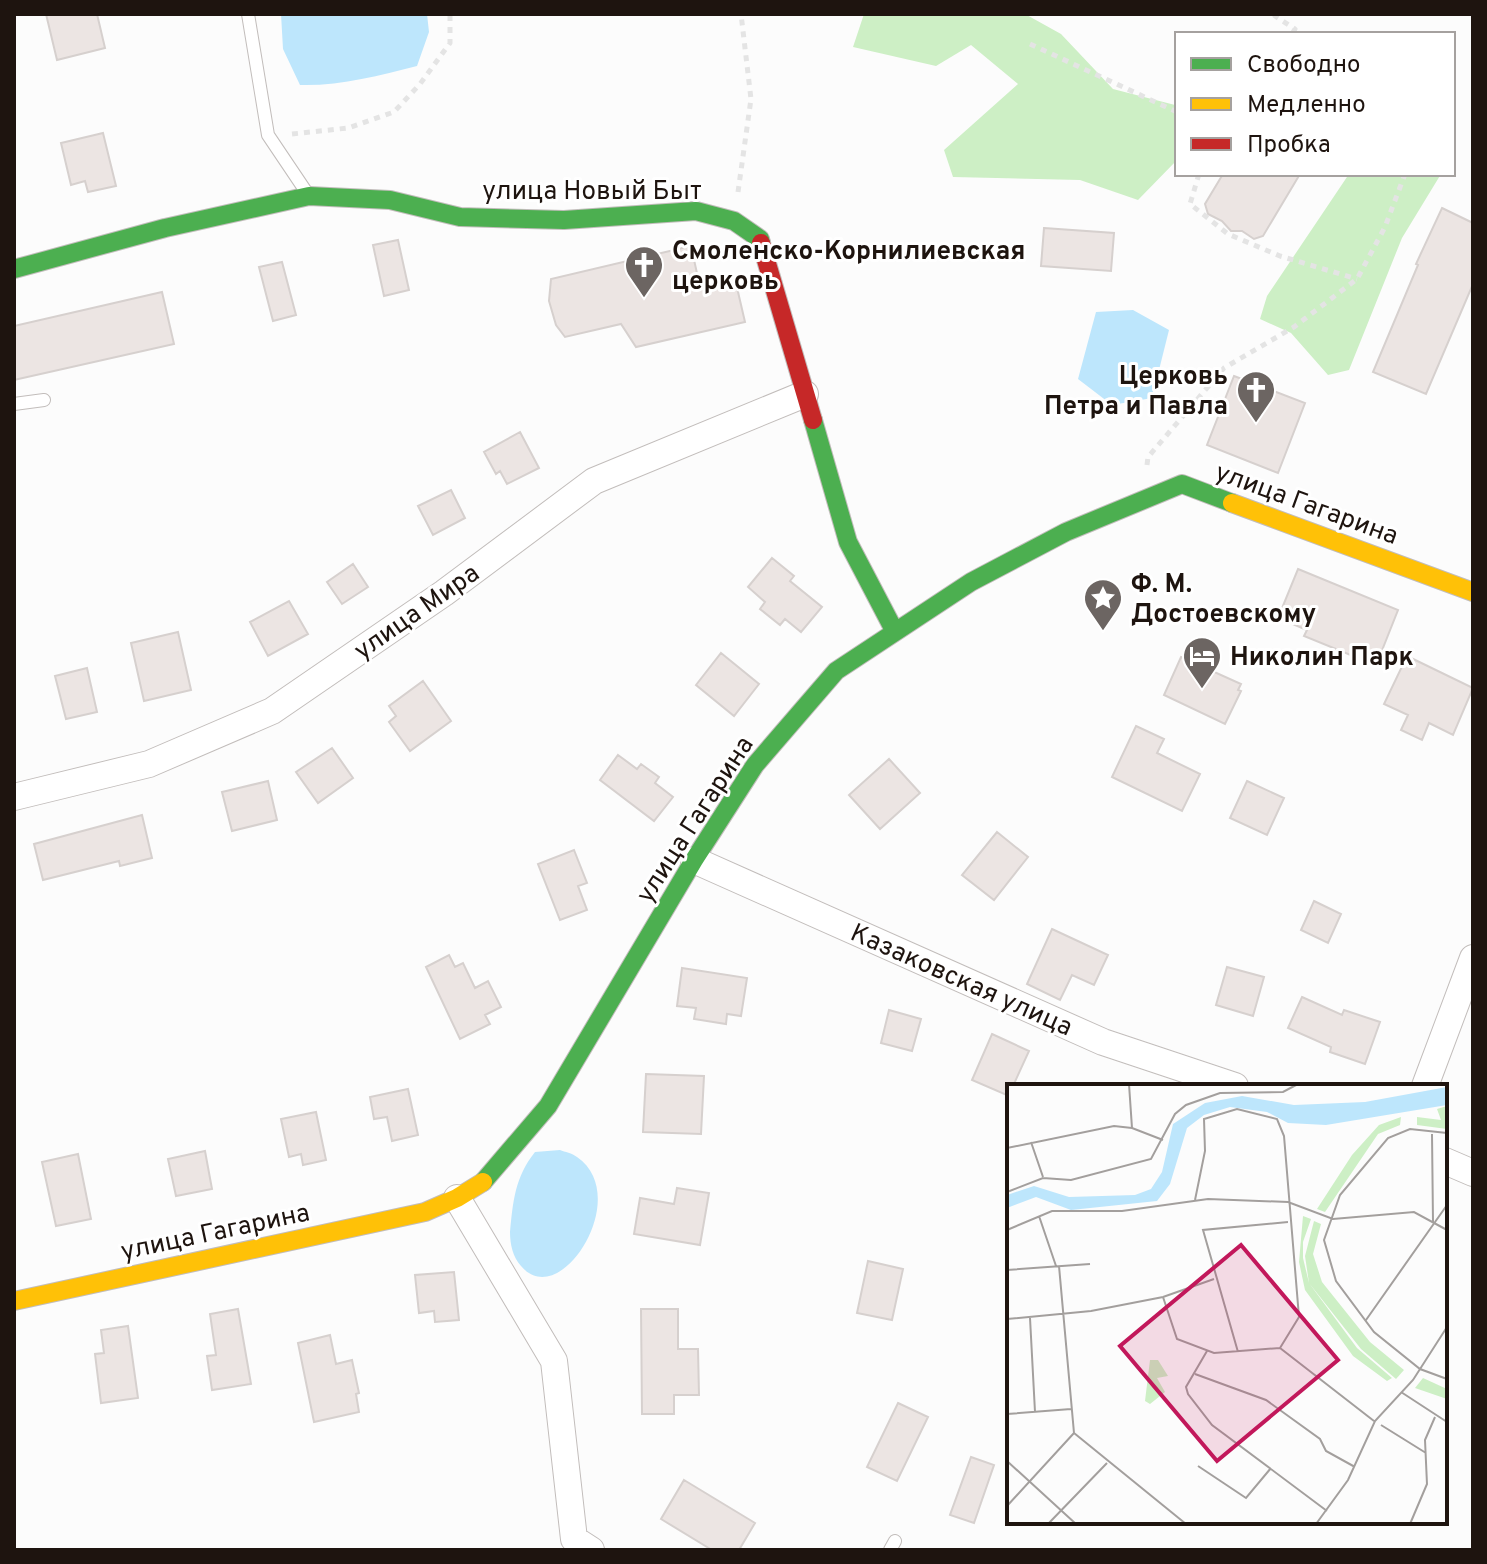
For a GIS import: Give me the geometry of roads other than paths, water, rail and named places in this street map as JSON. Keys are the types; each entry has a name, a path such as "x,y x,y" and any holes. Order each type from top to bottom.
{"street":[{"name":"улица Новый Быт","path":"14,269 165,228 309,196 390,200 460,217 564,220 696,211 734,221 760,239 848,542 894,630"},
{"name":"улица Мира","path":"14,797 149,764 272,711 444,593 594,481 805,394"},
{"name":"улица Гагарина","path":"14,1301 425,1212 485,1181 548,1106 694,860 755,765 836,671 894,630 984,575 1066,532 1182,484 1473,592"},
{"name":"Казаковская улица","path":"694,860 1103,1042 1229,1084"},
{"path":"1426,1084 1473,958"},
{"path":"1447,1162 1473,1173"},
{"path":"457,1198 554,1361 574,1539 591,1550"}],"lane":[{"path":"248,14 268,135 309,196"},
{"path":"14,404 44,400"}],"water":[{"path":"281,14 427,14 429,32 417,66 344,82 300,85 283,49"},
{"path":"1133,310 1169,330 1152,398 1112,405 1078,379 1096,312"},
{"path":"560,1150 577,1157 593,1175 598,1197 595,1221 585,1244 571,1262 554,1274 537,1276 521,1266 512,1250 510,1232 514,1200 519,1180 535,1152"}],"place":[{"name":"Смоленско-Корнилиевская церковь","path":"644,299"},
{"name":"Церковь Петра и Павла","path":"1256,424"},
{"name":"Ф. М. Достоевскому","path":"1103,632"},
{"name":"Николин Парк","path":"1202,690"}]}
